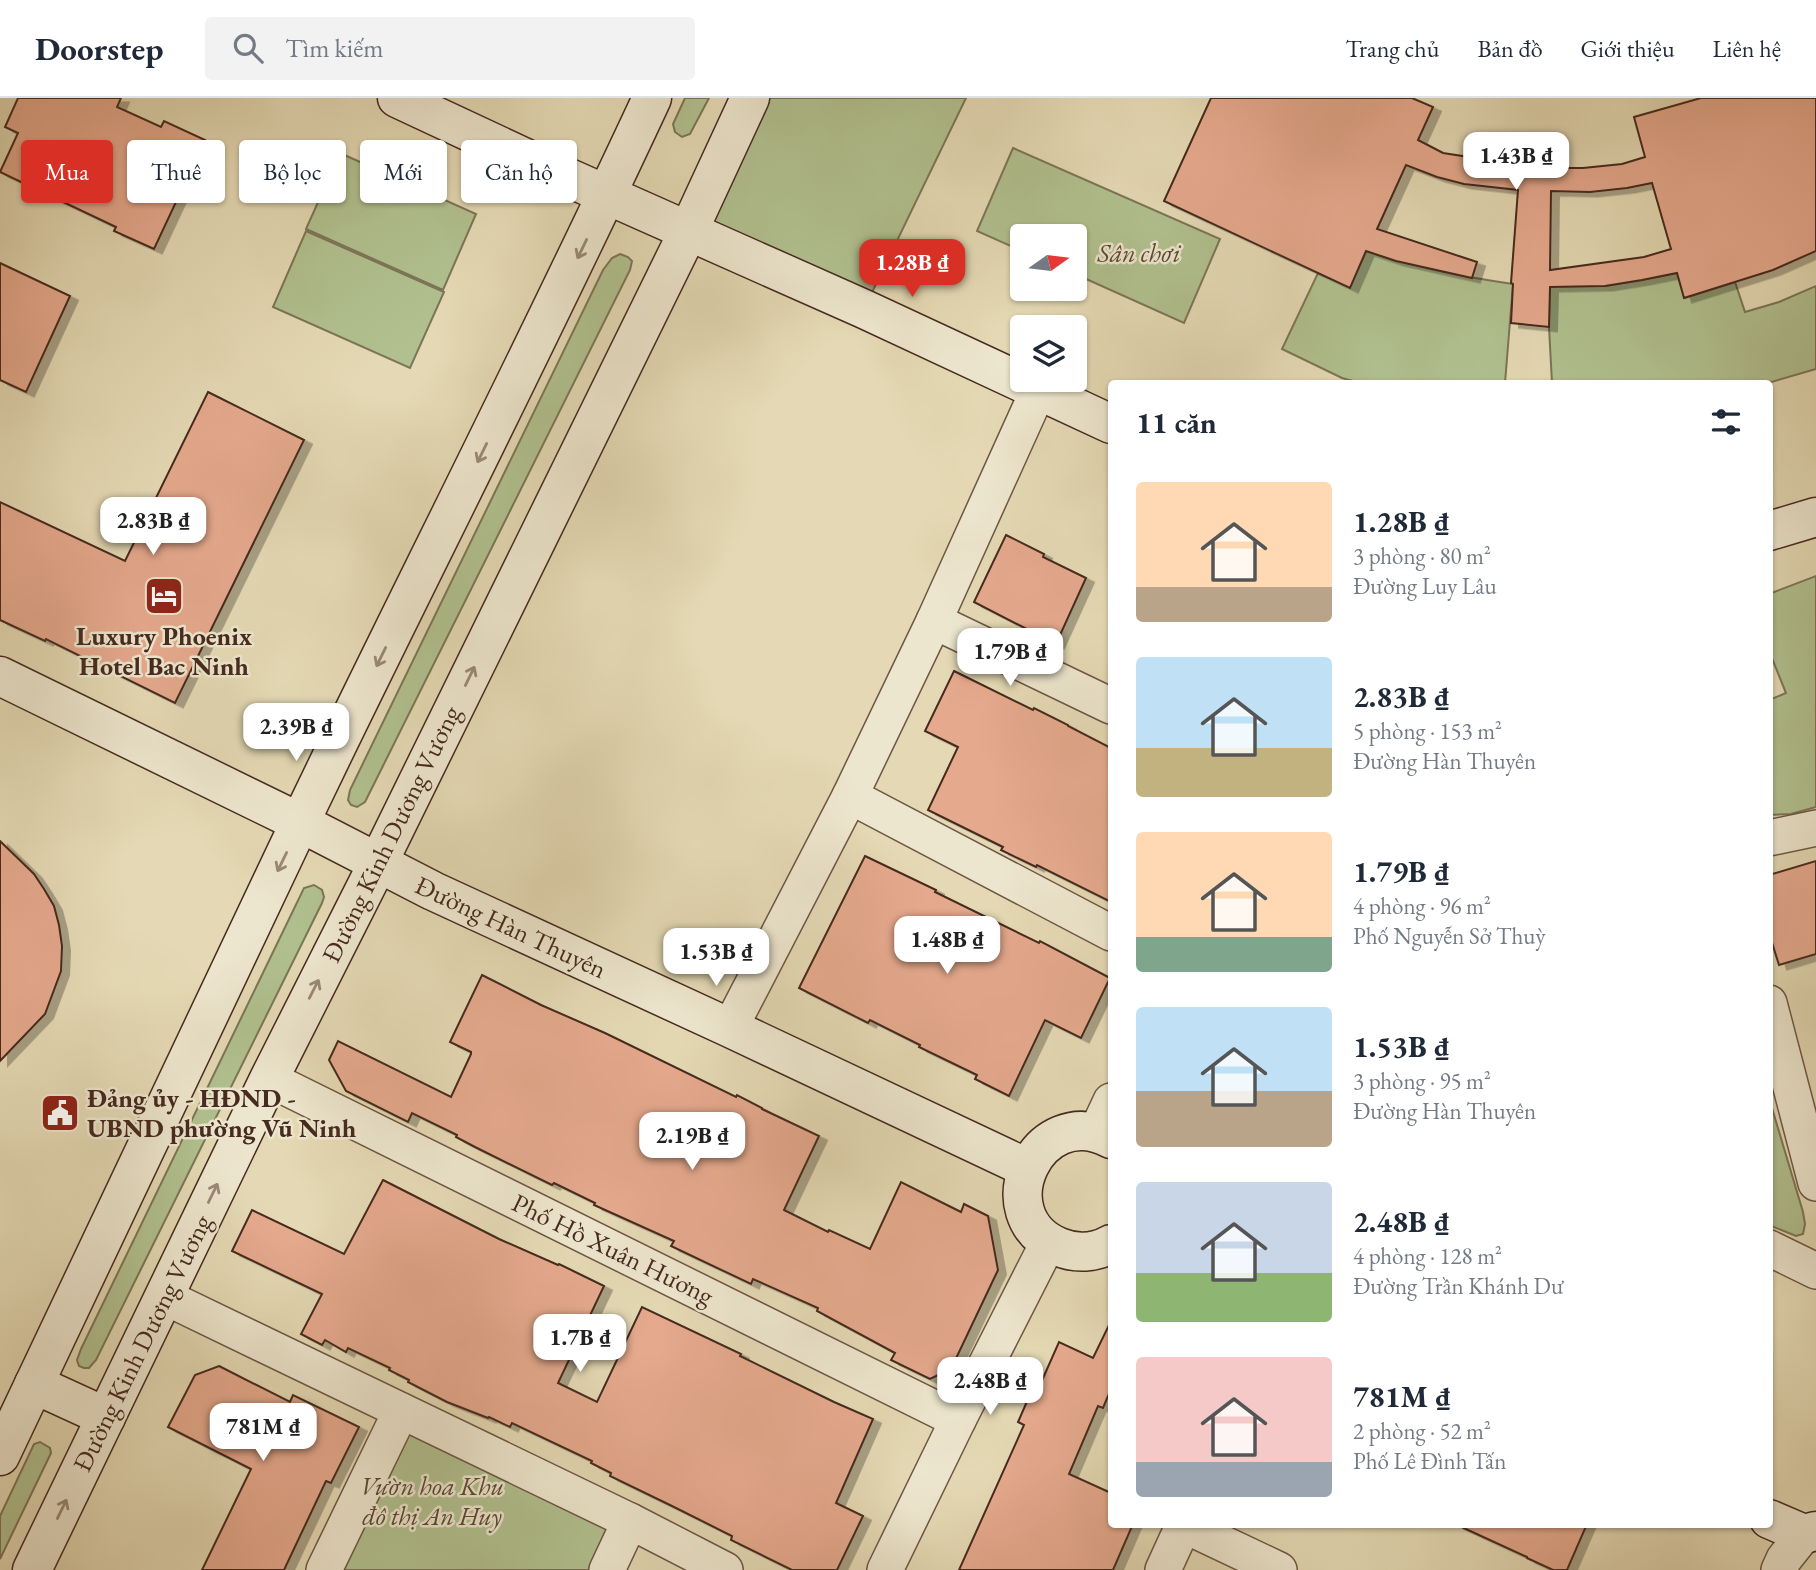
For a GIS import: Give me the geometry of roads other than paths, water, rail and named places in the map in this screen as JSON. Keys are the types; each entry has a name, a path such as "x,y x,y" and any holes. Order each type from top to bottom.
{"main road":[{"path":"397,98 1010,378"},
{"path":"0,1456 120,1197 652,98"},
{"name":"Đường Kinh Dương Vương","path":"32,1570 269,1079 688,232 750,98"},
{"path":"1040,392 1108,423"},
{"path":"1773,530 1816,517"},
{"name":"Đường Hàn Thuyên","path":"0,676 301,823 433,891 1027,1168"},
{"path":"1106,1125 1059,1136 1039,1150 1027,1168 1023,1187 1024,1206 1032,1224 1049,1241 1061,1248 1080,1252 1108,1245"},
{"path":"34,1384 106,1418"},
{"path":"1773,1524 1794,1553"}],"street":[{"path":"730,1028 850,796 934,621 1038,392"},
{"path":"934,621 1108,705"},
{"path":"850,796 1108,931"},
{"path":"1773,837 1816,828"},
{"path":"1773,1018 1816,1184"},
{"name":"Phố Hồ Xuân Hương","path":"269,1079 958,1420"},
{"path":"885,1570 1049,1241"},
{"path":"1773,1250 1816,1271"},
{"path":"163,1296 725,1570"},
{"path":"324,1570 401,1411"},
{"path":"607,1570 629,1521"},
{"path":"1163,1570 1183,1528"},
{"path":"1190,1528 1279,1570"}],"place":[{"name":"Luxury Phoenix Hotel Bac Ninh","path":"164,596"},
{"name":"Đảng ủy - HĐND - UBND phường Vũ Ninh","path":"60,1113"}],"park label":[{"name":"Sân chơi","path":"1139,253"},
{"name":"Vườn hoa Khu đô thị An Huy","path":"432,1501"}]}
